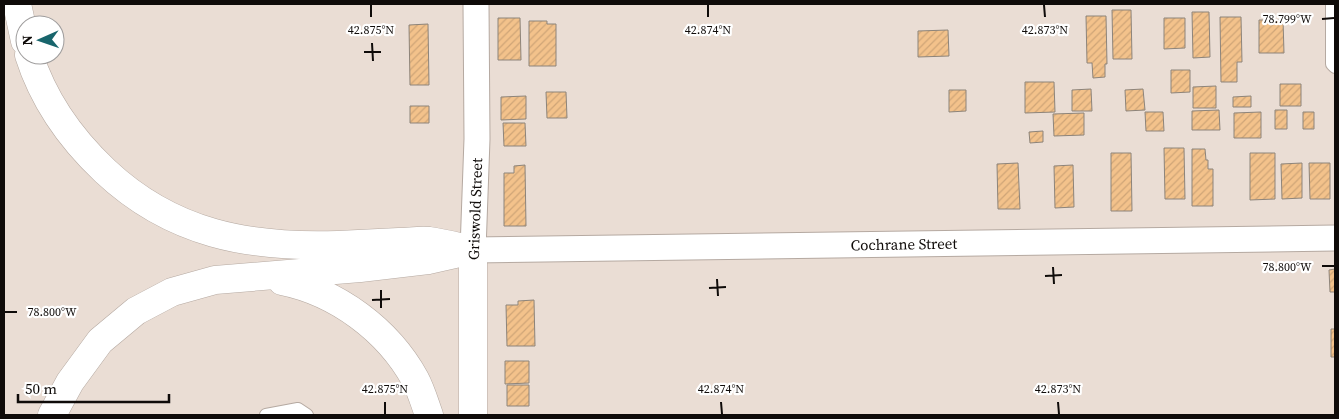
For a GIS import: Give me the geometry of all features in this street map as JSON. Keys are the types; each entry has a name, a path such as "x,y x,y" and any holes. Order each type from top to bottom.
{"main road":[{"path":"33,65 44,92 69,132 96,163 122,187 157,211 195,228 226,237 265,243 319,245 428,241 473,250"},
{"path":"52,415 70,382 100,342 136,311 172,292 215,280 360,268 428,260 473,250"},
{"name":"Griswold Street","path":"473,250 473,415"},
{"path":"261,277 299,284 325,294 358,315 389,342 405,364 415,379 429,415"}],"street":[{"name":"Griswold Street","path":"473,250 477,139 476,4"},
{"name":"Cochrane Street","path":"473,250 1335,238"}],"lane":[{"path":"1332,4 1332,64 1335,67"},
{"path":"266,415 298,409 307,415"}],"building":[{"path":"1112,10 1131,10 1132,59 1113,59"},
{"path":"1192,12 1209,12 1210,57 1193,58"},
{"path":"1086,16 1106,16 1107,64 1105,64 1105,77 1093,78 1092,63 1087,63"},
{"path":"1220,17 1241,17 1242,62 1237,62 1237,82 1221,82"},
{"path":"498,18 520,18 521,60 498,60"},
{"path":"1164,18 1185,18 1185,48 1164,49"},
{"path":"1259,20 1283,20 1284,53 1259,53"},
{"path":"529,21 547,21 547,24 556,24 556,66 529,66"},
{"path":"428,24 429,85 410,85 409,25"},
{"path":"948,30 949,56 918,57 918,31"},
{"path":"1171,70 1190,70 1190,92 1171,93"},
{"path":"1025,82 1054,82 1055,112 1025,113"},
{"path":"1280,84 1301,84 1301,106 1280,106"},
{"path":"1216,86 1216,108 1193,108 1193,87"},
{"path":"1091,89 1092,111 1072,111 1072,90"},
{"path":"1143,89 1145,110 1126,111 1125,90"},
{"path":"949,90 966,90 966,111 949,112"},
{"path":"546,92 566,92 567,118 547,118"},
{"path":"526,96 526,119 501,120 501,97"},
{"path":"1251,96 1251,107 1233,107 1233,97"},
{"path":"410,106 429,106 429,123 410,123"},
{"path":"1219,110 1220,130 1192,130 1192,111"},
{"path":"1275,110 1287,110 1287,129 1275,129"},
{"path":"1145,112 1163,112 1164,131 1146,131"},
{"path":"1261,112 1261,138 1234,138 1234,113"},
{"path":"1303,112 1314,112 1314,129 1303,129"},
{"path":"1084,113 1084,135 1054,136 1053,114"},
{"path":"503,123 525,123 526,146 504,146"},
{"path":"1043,131 1043,142 1030,143 1029,132"},
{"path":"1164,148 1184,148 1185,199 1165,199"},
{"path":"1192,149 1205,149 1208,169 1213,169 1213,206 1192,206"},
{"path":"1111,153 1131,153 1132,211 1111,211"},
{"path":"1250,153 1275,153 1275,199 1250,200"},
{"path":"1018,163 1020,209 998,209 997,164"},
{"path":"1302,163 1302,198 1282,199 1281,164"},
{"path":"1309,163 1330,163 1330,199 1310,199"},
{"path":"525,165 526,226 504,226 504,173 514,173 514,166"},
{"path":"1073,165 1074,207 1055,208 1054,166"},
{"path":"1335,269 1335,292 1330,292 1329,270"},
{"path":"534,300 535,346 507,346 506,305 518,305 518,301"},
{"path":"1331,329 1335,329 1335,357 1331,357"},
{"path":"505,361 529,361 529,383 505,384"},
{"path":"507,385 529,385 529,406 507,406"}]}
